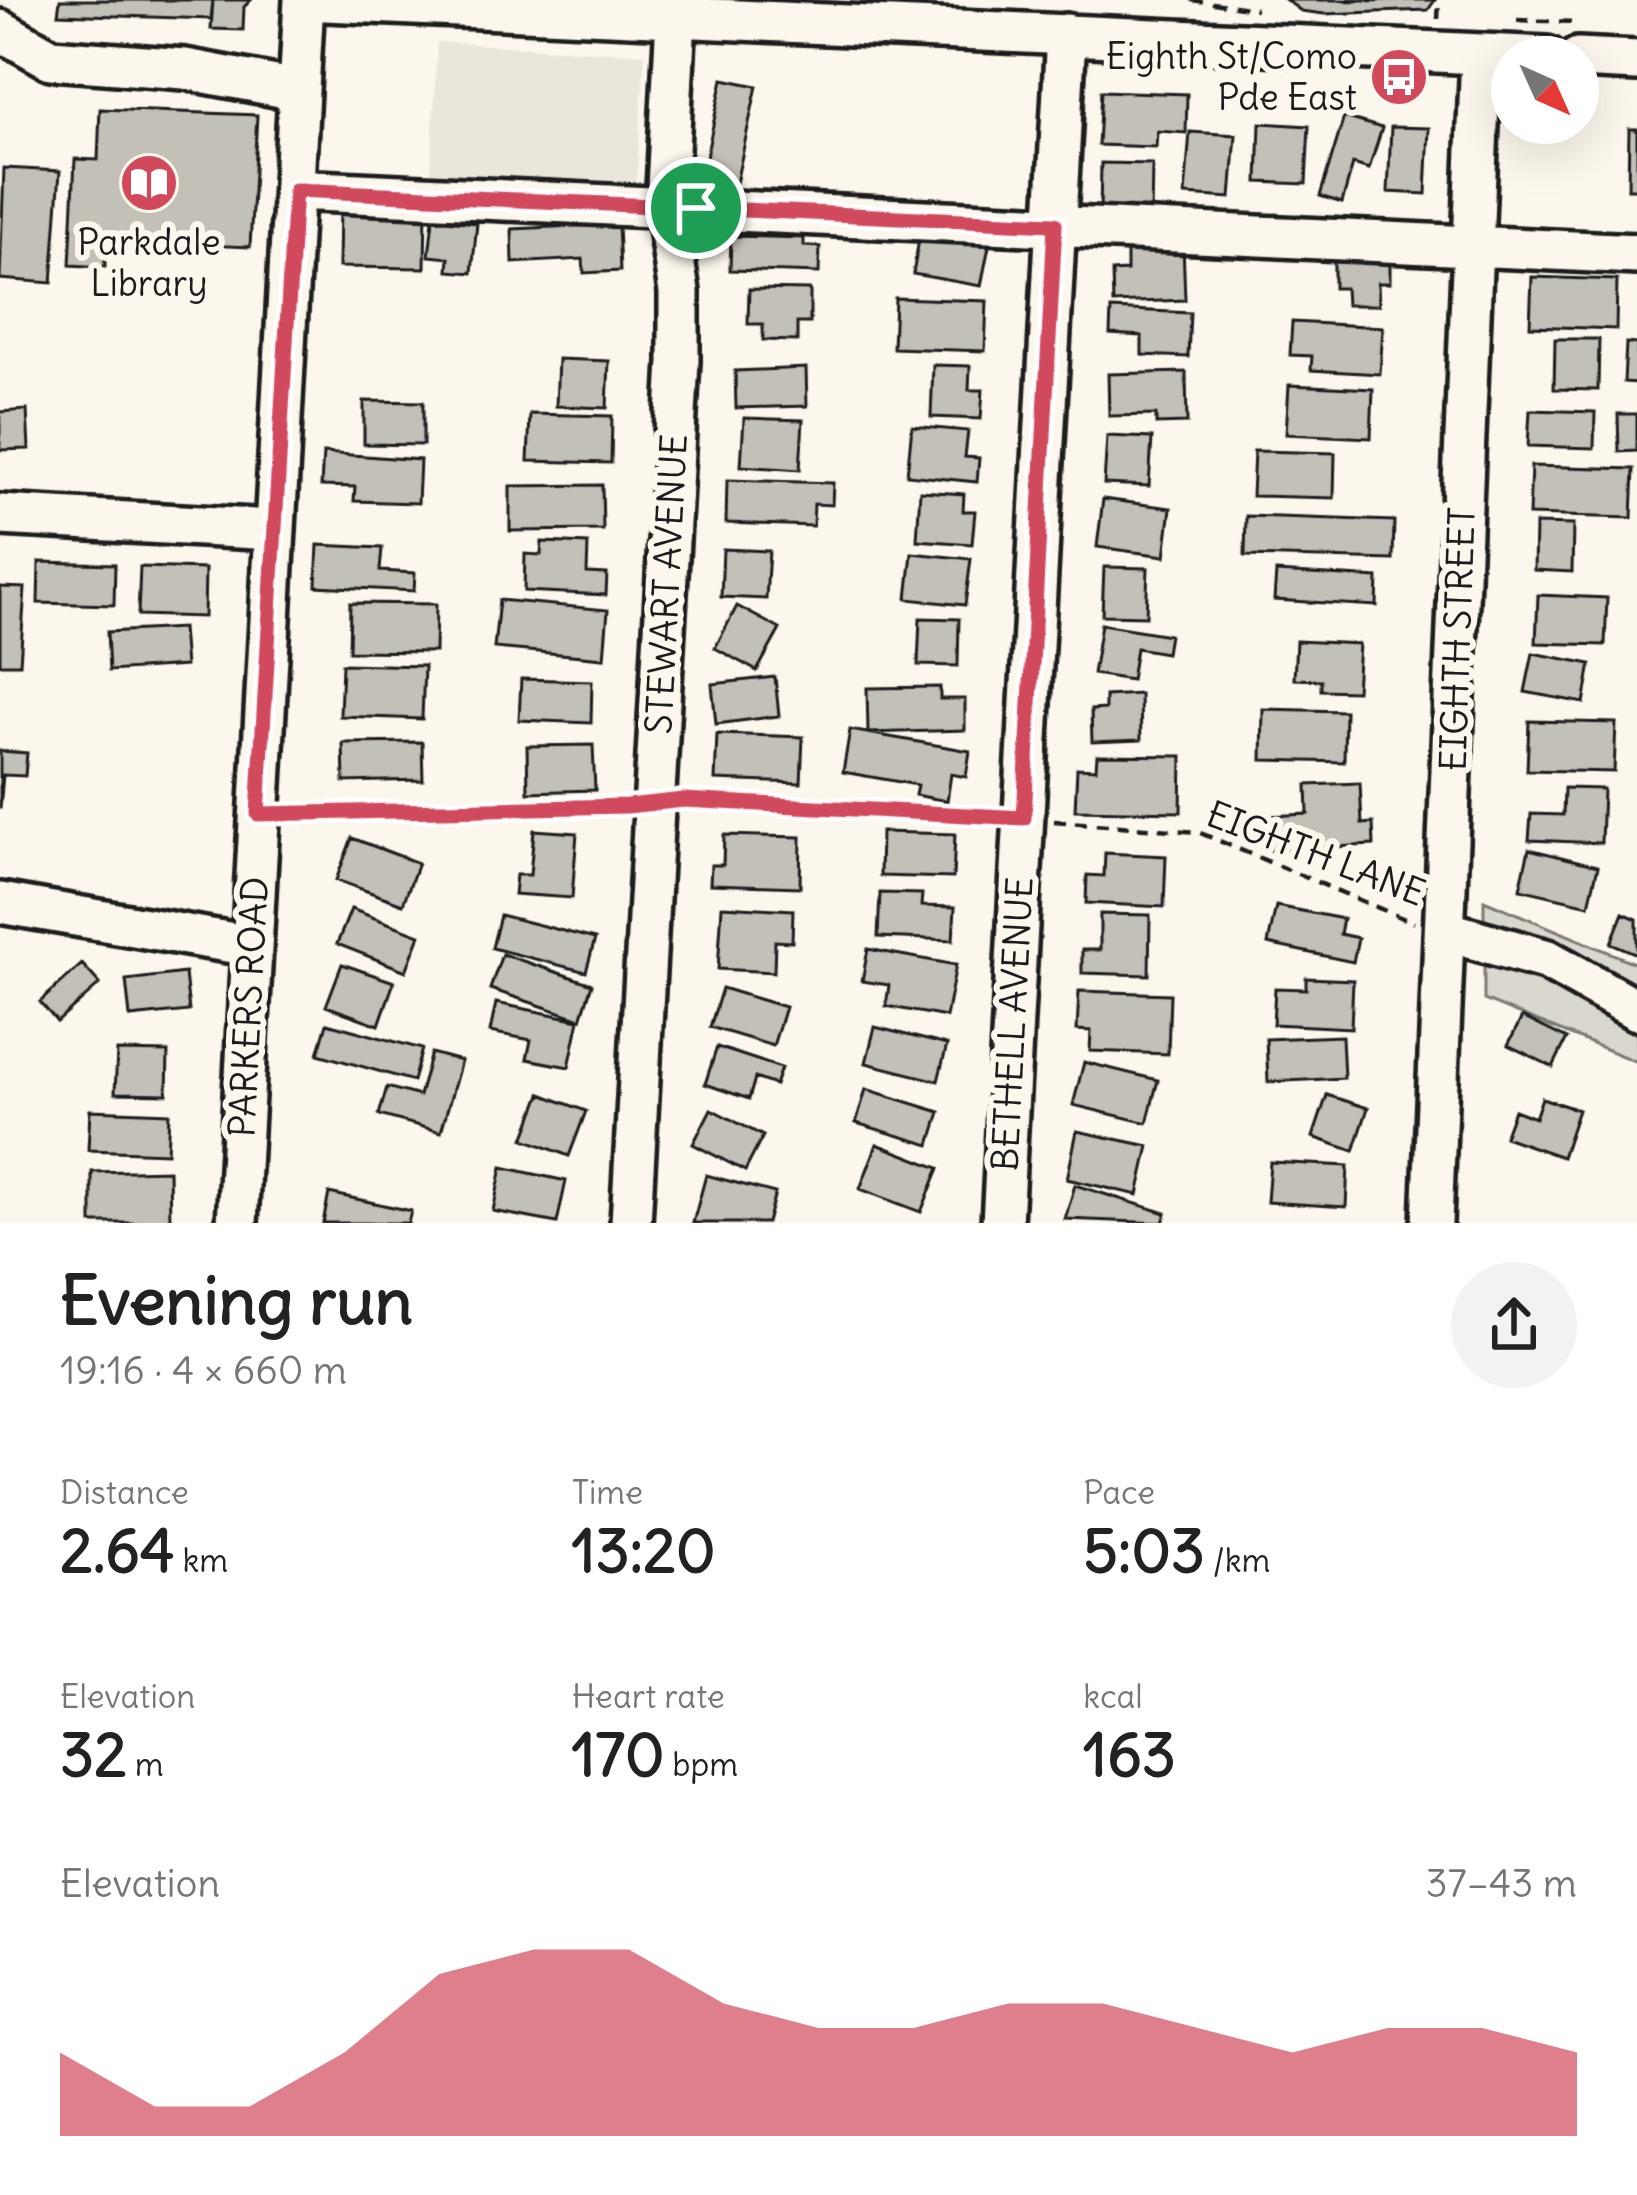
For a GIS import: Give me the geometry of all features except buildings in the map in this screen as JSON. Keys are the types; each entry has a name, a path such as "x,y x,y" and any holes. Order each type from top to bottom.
{"street":[{"path":"0,18 18,0"},
{"path":"304,0 1491,54"},
{"name":"PARKERS ROAD","path":"237,1223 304,0"},
{"name":"STEWART AVENUE","path":"631,1223 679,361 679,292 666,207 676,17"},
{"path":"0,30 51,59 298,74"},
{"name":"BETHELL AVENUE","path":"1002,1223 1066,34"},
{"name":"EIGHTH STREET","path":"1432,1223 1481,54"},
{"path":"1599,59 1637,61"},
{"path":"295,190 1637,254"},
{"path":"0,515 272,530"},
{"path":"0,903 251,946"},
{"path":"1445,931 1548,959 1637,1010"}],"path":[{"path":"1347,0 1395,0"},
{"path":"1437,25 1439,0"},
{"name":"EIGHTH LANE","path":"258,814 654,802 1024,818 1198,832 1383,914 1445,931"}],"shaded area":[{"path":"437,42 645,54 635,197 430,193"},
{"path":"1484,900 1637,964 1637,1062 1484,1000"}],"place":[{"name":"Eighth St/Como Pde East","path":"1399,77"},
{"name":"Parkdale Library","path":"149,183"}],"route":[{"path":"295,190 696,208 1055,224 1024,818 684,800 450,812 258,814 295,190"}]}
